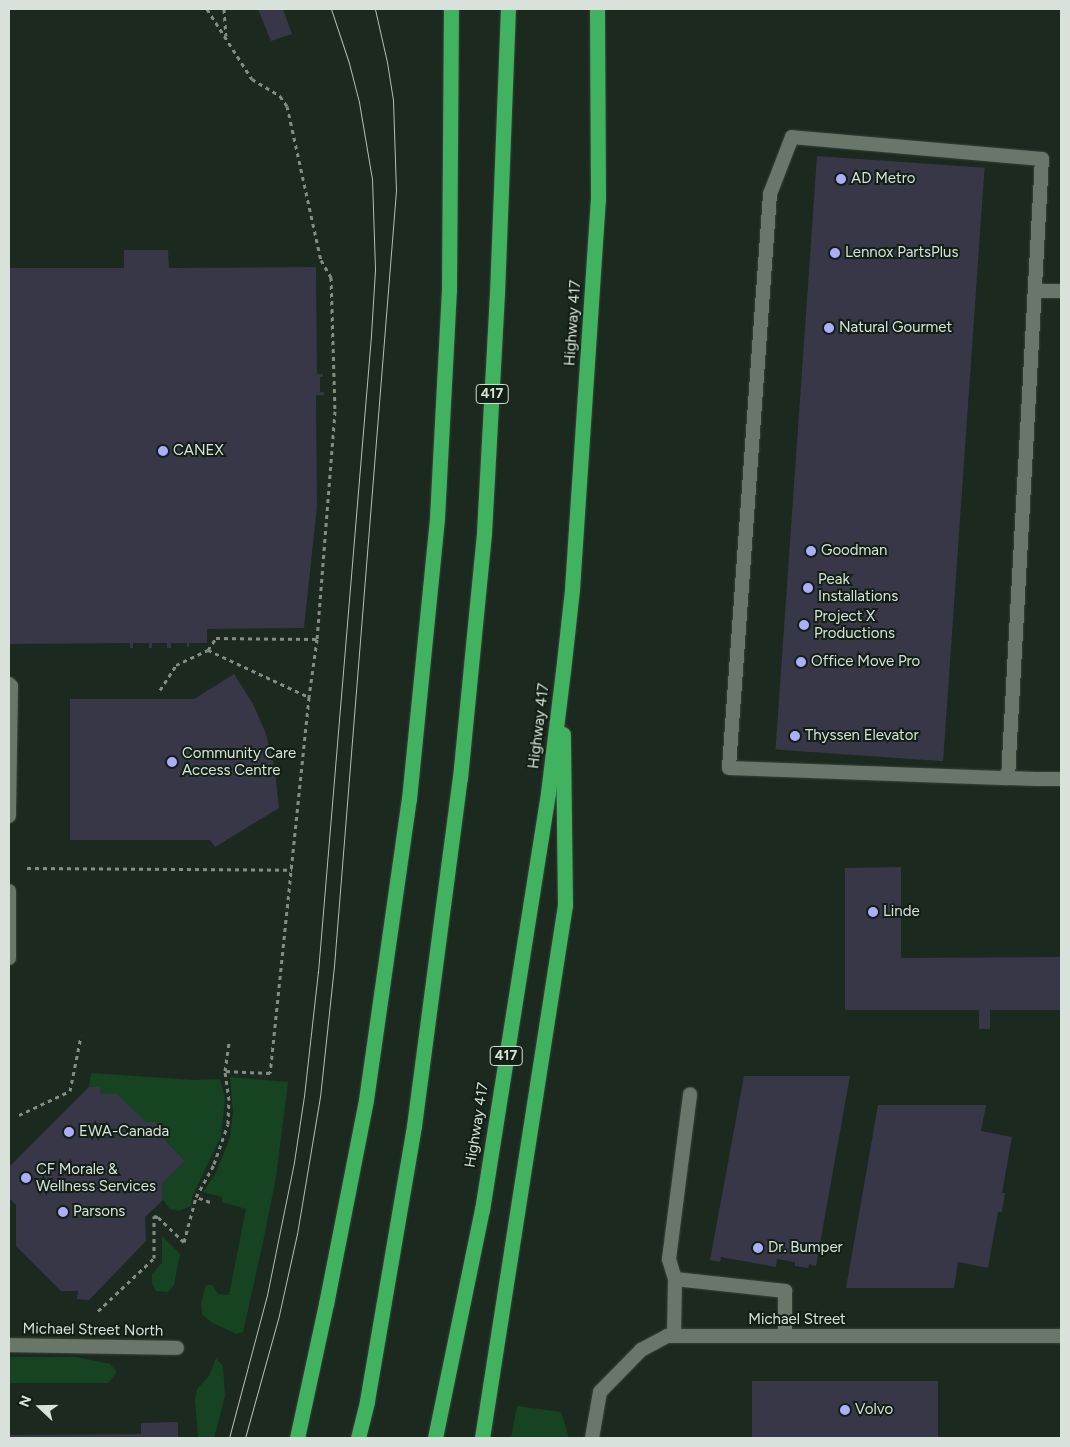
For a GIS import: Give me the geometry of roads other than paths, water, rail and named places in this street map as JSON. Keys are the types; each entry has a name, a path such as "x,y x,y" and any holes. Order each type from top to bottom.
{"highway":[{"path":"297,1438 328,1295 366,1100 409,799 437,518 449,290 451,9"},
{"name":"417","path":"358,1438 367,1402 414,1126 460,778 484,533 497,294 508,9"},
{"name":"Highway 417","path":"434,1438 482,1210 548,793 563,671 572,588 598,200 597,9"},
{"path":"482,1438 565,906 563,671"}],"street":[{"path":"1008,778 1042,159 792,137 770,194 729,768 1008,778 1061,779"},
{"path":"1035,291 1061,291"},
{"path":"9,684 11,686 9,816"},
{"path":"9,891 9,958"},
{"path":"674,1336 675,1279 669,1259 690,1094"},
{"path":"675,1279 785,1291 785,1336"},
{"name":"Michael Street","path":"592,1438 600,1392 641,1350 668,1336 1061,1336"},
{"name":"Michael Street North","path":"9,1345 177,1348"}],"tram line":[{"path":"229,1438 267,1295 294,1162 304,1096 318,972 371,335 375,269 372,179 359,102 349,63 331,9"},
{"path":"245,1438 279,1315 297,1234 320,1097 334,966 396,191 393,100 375,9"}],"place":[{"name":"AD Metro","path":"841,179"},
{"name":"Lennox PartsPlus","path":"835,253"},
{"name":"Natural Gourmet","path":"829,328"},
{"name":"CANEX","path":"163,451"},
{"name":"Goodman","path":"811,551"},
{"name":"Peak Installations","path":"808,588"},
{"name":"Project X Productions","path":"804,625"},
{"name":"Office Move Pro","path":"801,662"},
{"name":"Thyssen Elevator","path":"795,736"},
{"name":"Community Care Access Centre","path":"172,762"},
{"name":"Linde","path":"873,912"},
{"name":"EWA-Canada","path":"69,1132"},
{"name":"CF Morale & Wellness Services","path":"26,1178"},
{"name":"Parsons","path":"63,1212"},
{"name":"Dr. Bumper","path":"758,1248"},
{"name":"Volvo","path":"845,1410"}]}
